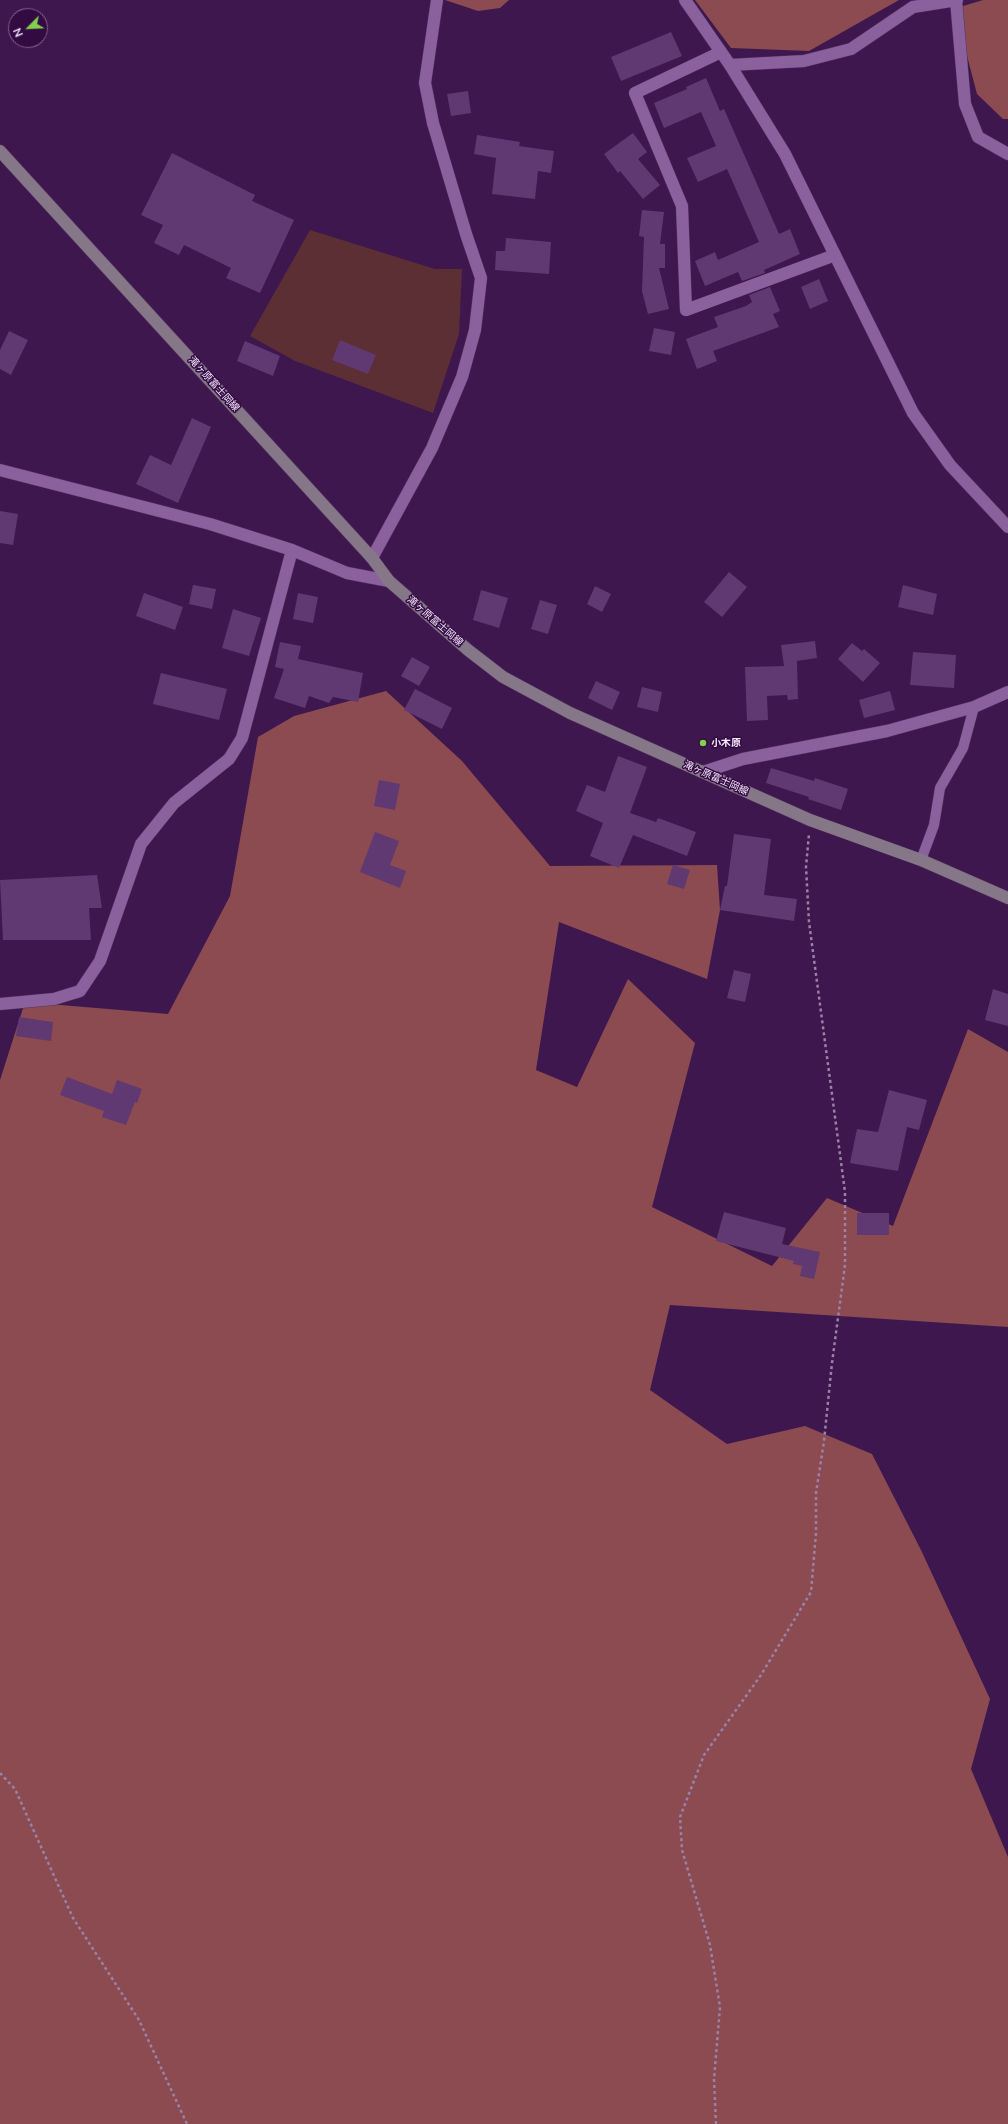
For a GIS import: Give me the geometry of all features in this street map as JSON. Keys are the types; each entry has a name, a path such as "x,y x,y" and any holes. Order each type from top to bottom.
{"main road":[{"name":"滝ヶ原富士岡線","path":"0,151 372,558 389,581 468,650 503,677 570,713 810,820 921,860 1008,898"}],"street":[{"path":"372,558 432,448 462,377 475,330 482,278 466,234 433,123 425,83 437,0"},
{"path":"685,0 730,65 786,154 834,255 913,413 950,465 1008,527"},
{"path":"730,65 804,61 850,49 913,7 956,0 965,104 978,137 1008,154"},
{"path":"721,52 635,93 682,206 686,310 834,255"},
{"path":"0,470 210,524 292,550 347,573 389,581"},
{"path":"0,1004 54,999 80,991 100,961 141,844 174,803 229,759 242,738 292,550"},
{"path":"703,772 743,759 887,731 974,707 1008,692"}],"lane":[{"path":"921,860 934,825 940,788 963,748 974,707"}],"path":[{"path":"716,2124 714,2079 720,2008 710,1945 682,1850 680,1817 704,1755 761,1675 811,1592 816,1533 816,1493 824,1441 832,1363 845,1265 845,1192 809,922 806,867 810,820"},
{"path":"0,1773 15,1789 73,1918 139,2020 187,2124"}],"shaded area":[{"path":"445,0 509,0 500,8 478,11"},
{"path":"695,0 899,0 809,51 731,48"},
{"path":"983,0 1008,0 1008,119 1003,119 977,94 967,56 953,29 960,7"},
{"path":"310,230 435,269 462,269 459,334 433,413 295,361 250,336"},
{"path":"386,691 462,761 550,866 717,865 720,910 707,979 559,922 536,1070 577,1087 628,979 695,1043 652,1207 772,1266 827,1198 893,1226 968,1029 1008,1052 1008,1327 670,1305 650,1390 727,1444 805,1426 872,1454 921,1550 990,1699 971,1769 1008,1857 1008,2124 0,2124 0,1080 25,1002 168,1014 230,896 258,737 294,716"}],"building":[{"path":"671,32 682,56 621,81 611,57"},
{"path":"706,78 720,111 724,109 779,234 790,229 800,254 764,270 765,273 742,281 738,272 705,286 695,261 715,252 718,260 759,242 727,169 698,182 687,158 716,146 701,112 664,128 654,103 687,89 686,87"},
{"path":"468,91 471,113 451,116 447,94"},
{"path":"633,133 647,152 638,159 660,185 643,199 620,171 618,173 604,154"},
{"path":"477,135 520,142 519,146 554,151 551,173 538,171 535,199 492,194 496,158 474,154"},
{"path":"172,153 255,195 252,201 294,220 260,293 226,278 231,268 184,245 179,255 154,243 163,225 141,215"},
{"path":"642,210 664,212 660,244 665,244 665,268 659,268 669,309 648,314 642,291 644,237 639,236"},
{"path":"506,238 551,242 549,274 495,270 496,251 505,251"},
{"path":"819,279 828,301 810,309 801,287"},
{"path":"770,287 780,311 773,314 779,327 713,351 717,361 697,369 686,339 718,327 714,317 746,306 752,302 749,295"},
{"path":"654,328 675,332 671,355 649,351"},
{"path":"9,331 28,340 11,375 0,369 0,350"},
{"path":"340,340 376,355 368,374 332,360"},
{"path":"245,341 280,356 273,376 237,361"},
{"path":"192,418 211,427 178,503 136,484 150,455 171,465"},
{"path":"0,511 18,514 13,545 0,543"},
{"path":"729,572 747,587 722,617 704,602"},
{"path":"193,585 216,589 212,609 189,604"},
{"path":"903,585 937,594 933,615 898,607"},
{"path":"595,586 611,594 602,612 587,604"},
{"path":"481,590 508,598 499,628 473,620"},
{"path":"144,593 183,607 175,630 136,616"},
{"path":"298,593 318,597 313,623 293,619"},
{"path":"540,600 557,605 548,634 531,629"},
{"path":"233,609 261,618 249,656 222,648"},
{"path":"815,641 817,658 797,661 798,699 788,700 787,695 767,696 768,720 747,721 745,667 784,666 781,645"},
{"path":"280,642 301,646 298,659 363,673 358,702 333,697 329,703 309,696 305,708 274,698 284,669 275,667"},
{"path":"852,643 862,651 864,649 880,663 863,682 838,659"},
{"path":"913,652 956,655 954,688 910,685"},
{"path":"412,657 430,667 419,686 401,676"},
{"path":"161,673 227,689 219,720 153,704"},
{"path":"596,681 620,692 612,710 588,698"},
{"path":"642,687 662,692 658,712 637,707"},
{"path":"415,689 452,708 442,729 404,710"},
{"path":"890,691 895,710 864,718 859,700"},
{"path":"618,756 647,767 630,813 656,822 658,818 696,832 687,856 633,835 619,868 590,856 603,823 576,811 587,785 605,792"},
{"path":"771,768 814,781 815,778 848,789 841,810 808,799 809,797 766,783"},
{"path":"379,780 400,784 395,810 374,806"},
{"path":"375,832 399,841 390,865 406,871 400,888 360,872"},
{"path":"734,834 771,839 764,895 797,899 794,921 720,910 725,886 727,886"},
{"path":"673,865 690,870 684,889 667,884"},
{"path":"97,875 102,908 89,908 91,940 3,940 0,880"},
{"path":"734,970 751,974 745,1002 727,998"},
{"path":"993,989 1008,994 1008,1026 985,1020"},
{"path":"19,1017 53,1022 51,1041 16,1036"},
{"path":"67,1077 112,1094 117,1080 142,1089 126,1125 102,1117 104,1111 60,1095"},
{"path":"889,1090 927,1100 919,1130 907,1127 898,1171 850,1163 857,1129 878,1132"},
{"path":"724,1212 786,1228 782,1244 820,1252 814,1279 800,1276 802,1266 793,1264 794,1261 716,1241"},
{"path":"857,1213 889,1213 889,1235 857,1235"}],"place":[{"name":"小木原","path":"703,743"}]}
